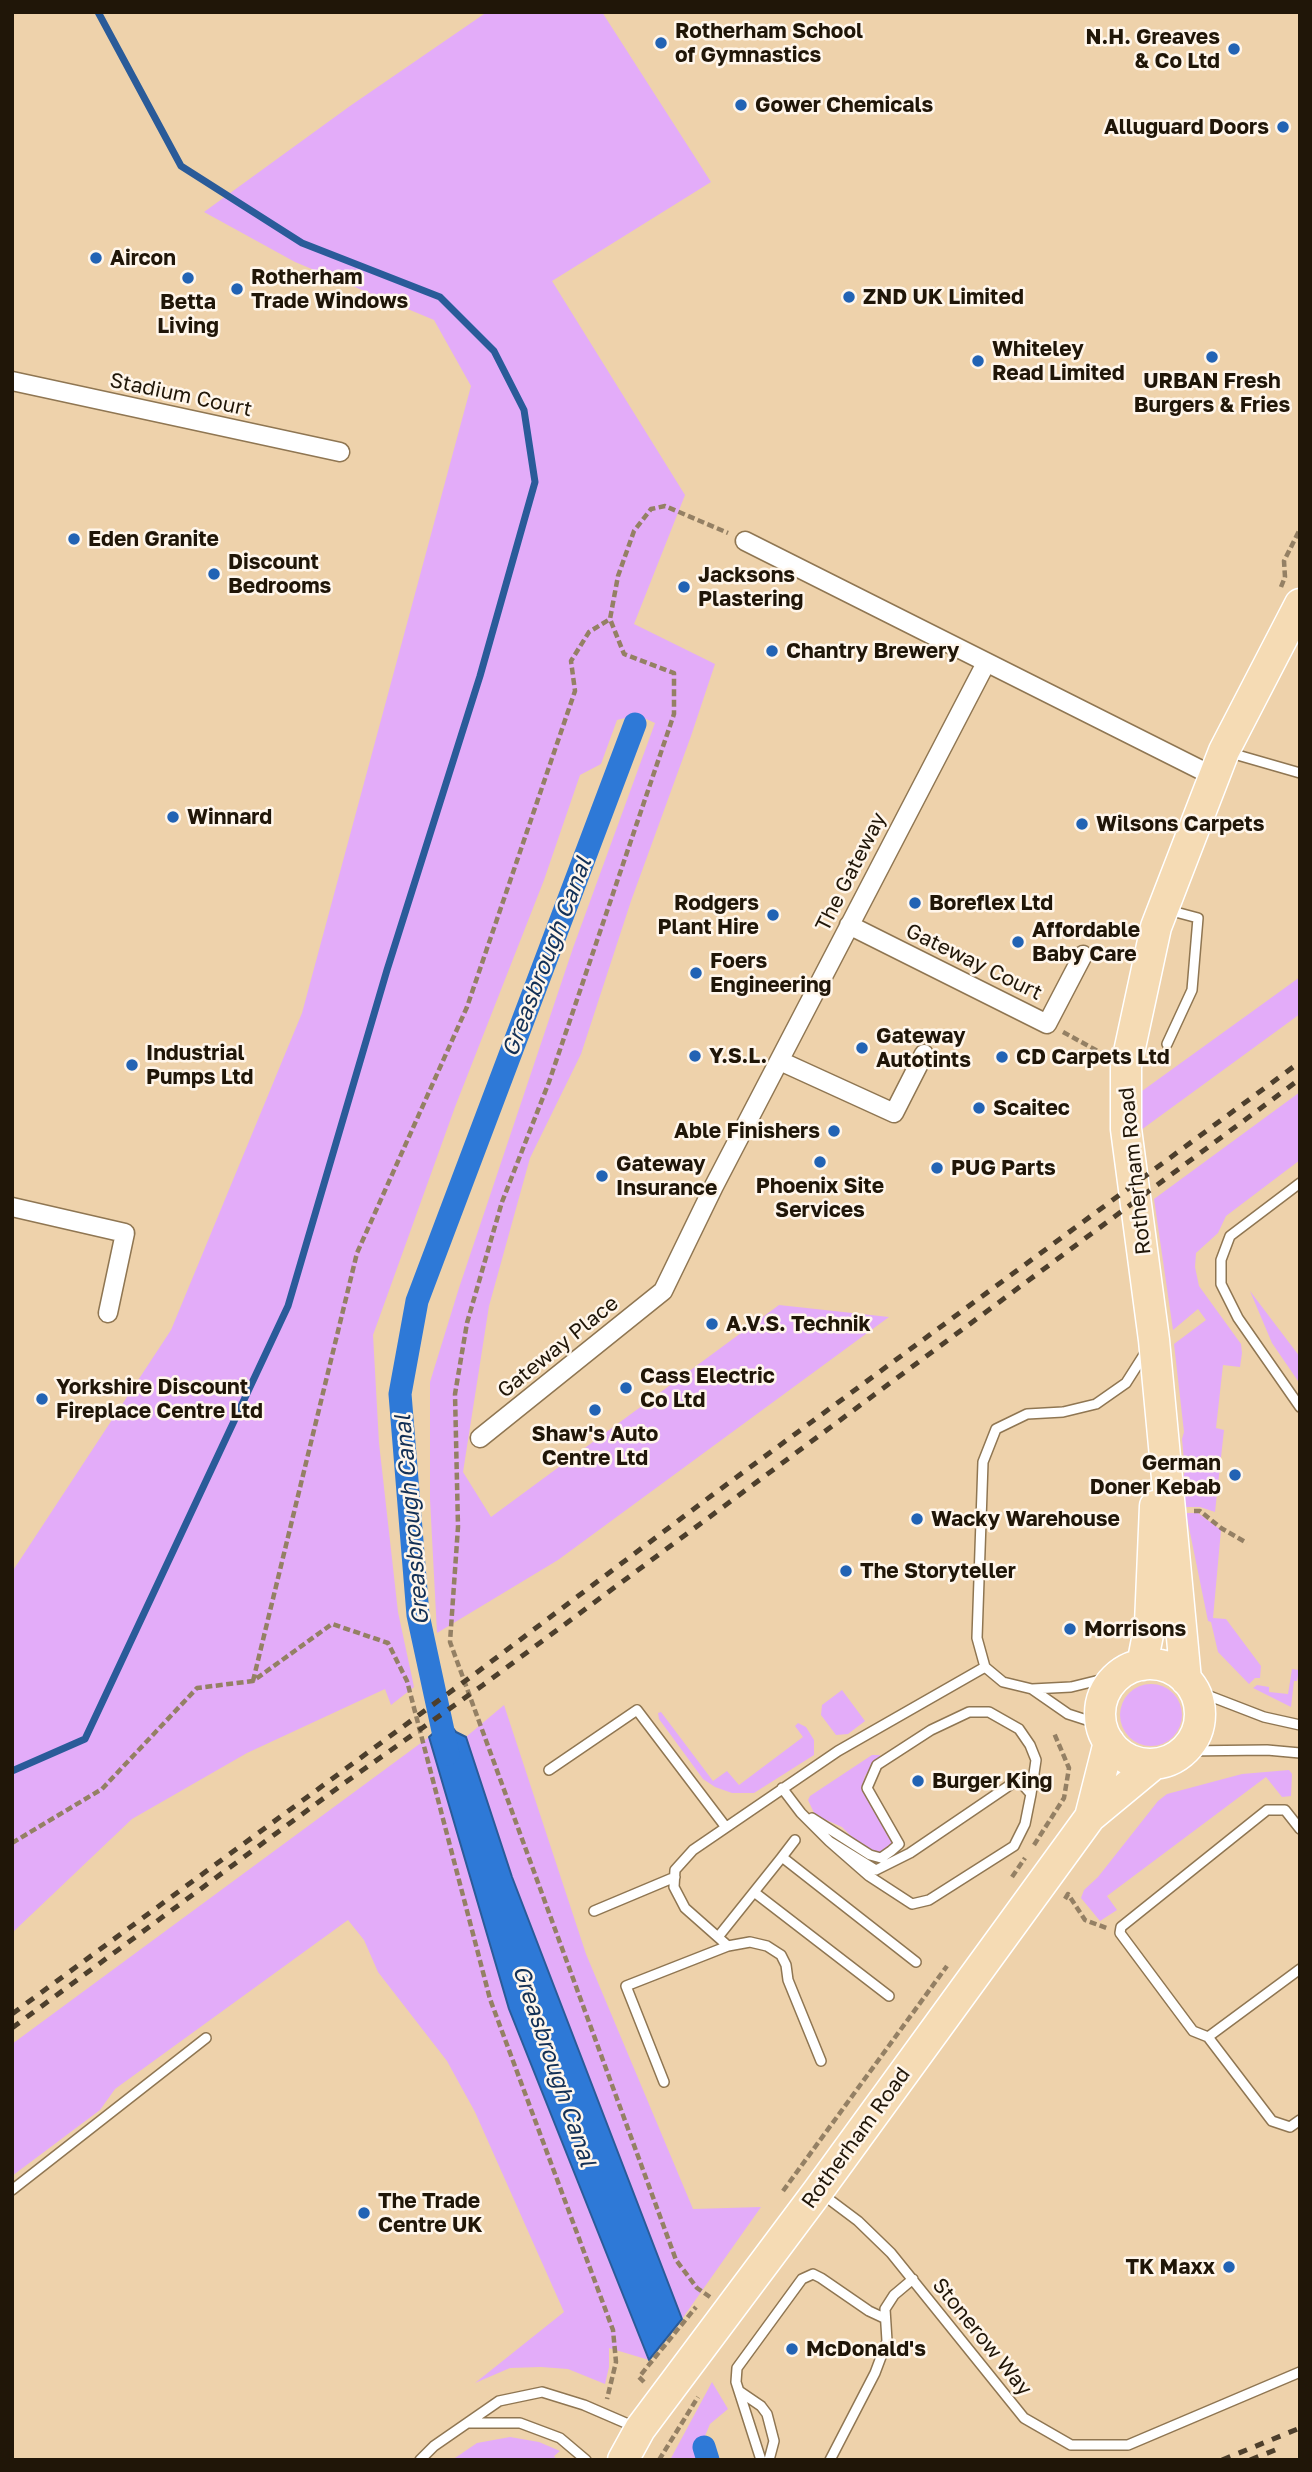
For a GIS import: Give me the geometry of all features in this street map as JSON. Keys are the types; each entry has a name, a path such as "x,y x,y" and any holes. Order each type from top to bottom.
{"main road":[{"name":"Rotherham Road","path":"623,2460 711,2306 818,2190 1090,1817 1154,1764 1165,1762 1185,1751 1195,1738 1200,1722 1200,1706 1190,1685 1154,1340 1126,1129 1126,1066 1141,990 1163,908 1218,764 1300,604"},
{"name":"Rotherham Road","path":"1090,1817 1105,1733 1101,1711 1104,1697 1110,1685 1131,1670 1150,1623 1160,1394"},
{"path":"1131,1670 1158,1665 1173,1670 1190,1685"},
{"path":"1105,1733 1121,1755 1136,1762 1154,1764"}],"street":[{"name":"Stadium Court","path":"12,381 340,452"},
{"path":"745,541 986,663 1218,764"},
{"name":"The Gateway","path":"663,1291 714,1186 986,663"},
{"name":"Gateway Court","path":"849,925 1047,1024 1083,955"},
{"path":"780,1061 894,1113 924,1054"},
{"path":"12,1207 125,1233 108,1313"},
{"name":"Gateway Place","path":"480,1438 663,1291"}],"lane":[{"path":"1218,764 1300,773"},
{"path":"1163,908 1198,918 1192,990 1167,1044"},
{"path":"1300,1183 1230,1236 1220,1260 1220,1284 1238,1318 1300,1408"},
{"path":"1131,1670 1071,1687 1032,1689 1003,1682 985,1667 976,1638 982,1475 983,1462 996,1429 1027,1414 1063,1412 1096,1404 1126,1383 1154,1340"},
{"path":"727,1946 685,1908 674,1888 675,1870 693,1850 838,1751 985,1667"},
{"path":"1190,1685 1264,1717 1300,1725"},
{"path":"1032,1689 1068,1714 1105,1733"},
{"path":"549,1770 637,1710 725,1826"},
{"path":"782,1788 801,1812 829,1841 878,1882 912,1904 929,1900 1014,1846 1025,1824 1036,1760 1030,1745 1019,1730 989,1712 969,1712 931,1730 877,1765 867,1788 899,1843 881,1858 870,1855 801,1812"},
{"path":"1185,1751 1267,1750 1300,1753"},
{"path":"829,1841 876,1870 911,1853 1013,1783 1022,1784 1031,1794"},
{"path":"1298,1825 1285,1810 1267,1810 1121,1927 1121,1933 1193,2031 1208,2037 1272,2121 1290,2127 1300,2120"},
{"path":"718,1937 795,1840"},
{"path":"782,1857 916,1962"},
{"path":"594,1911 675,1877"},
{"path":"754,1892 889,1996"},
{"path":"664,2082 626,1986 727,1946 750,1942 767,1946 781,1955 786,1965 788,1980 821,2061"},
{"path":"1208,2037 1300,1969"},
{"path":"12,2190 206,2038"},
{"name":"Stonerow Way","path":"818,2190 874,2236 913,2279 1024,2418 1071,2445 1128,2445 1300,2372"},
{"path":"761,2460 736,2382 737,2368 802,2279 808,2275 821,2278 884,2318"},
{"path":"830,2460 887,2341 884,2318 890,2301 913,2279"},
{"path":"739,2391 767,2413 774,2441 769,2460"},
{"path":"420,2460 434,2446 499,2401 542,2392 604,2414 644,2423"},
{"path":"468,2423 520,2423 561,2438 586,2460"}],"path":[{"path":"711,2306 676,2260 450,1642 458,1527 455,1394 467,1323 502,1202 549,1082 674,713 674,673 624,654 611,620 622,565 634,531 651,509 665,506 745,541"},
{"path":"253,1681 357,1252 467,1007 575,691 571,661 589,632 611,620"},
{"path":"1047,1024 1126,1066"},
{"path":"1171,1511 1200,1511 1247,1543"},
{"path":"12,1843 103,1788 197,1688 253,1681 332,1623 388,1643 407,1681 490,1998 613,2330 616,2362 604,2414"},
{"path":"1010,1879 1065,1798 1069,1768 1054,1733"},
{"path":"780,2195 955,1955"},
{"path":"659,2460 674,2436"}],"shaded area":[{"path":"487,12 602,12 711,182 552,281 685,495 634,624 715,664 631,901 581,1054 530,1158 489,1306 463,1472 491,1517 779,1305 889,1317 558,1560 437,1633 430,1499 430,1382 573,948 655,723 637,715 617,720 601,764 580,775 544,880 455,1107 373,1335 379,1443 398,1612 414,1687 391,1705 385,1689 247,1753 132,1819 12,1933 12,1572 171,1330 302,1013 471,386 434,320 295,262 204,212 350,106"},
{"path":"1300,977 1300,1014 1141,1130 1142,1091"},
{"path":"1300,1092 1300,1160 1226,1216 1218,1233 1196,1253 1195,1267 1199,1286 1241,1344 1242,1353 1240,1367 1223,1365 1216,1428 1224,1430 1215,1512 1200,1507 1183,1507 1184,1432 1174,1344 1206,1320 1198,1309 1173,1330 1154,1199"},
{"path":"1250,1291 1300,1357 1300,1384 1272,1343"},
{"path":"1186,1513 1198,1513 1221,1530 1213,1618 1226,1619 1261,1666 1260,1678 1255,1678 1249,1684 1218,1652 1211,1622 1208,1621"},
{"path":"1292,1669 1299,1670 1297,1681 1294,1681 1291,1707 1253,1688 1257,1685 1269,1687 1269,1692 1288,1694"},
{"path":"1145,1684 1157,1684 1173,1693 1180,1703 1180,1727 1173,1737 1157,1746 1145,1746 1134,1741 1125,1732 1120,1721 1120,1709 1125,1698 1134,1689"},
{"path":"842,1690 865,1721 848,1734 836,1735 821,1715 822,1705"},
{"path":"504,1705 586,1954 693,2209 761,2207 682,2319 512,1877 466,1737"},
{"path":"661,1712 713,1781 727,1771 739,1785 803,1737 795,1726 798,1723 806,1727 814,1740 814,1755 754,1793 732,1793 703,1779 659,1719 658,1713"},
{"path":"429,1737 509,2009 649,2360 609,2348 605,2384 568,2369 541,2367 510,2368 475,2383 564,2312 475,2112 447,2061 378,1972 364,1940 348,1920 115,2089 100,2110 12,2176 12,2044"},
{"path":"872,1755 880,1755 880,1758 865,1776 863,1785 866,1796 893,1844 877,1855 856,1841 842,1827 815,1815 808,1800 810,1796"},
{"path":"1289,1770 1292,1774 1291,1796 1282,1797 1266,1777 1107,1896 1117,1910 1100,1921 1081,1898 1084,1890 1098,1877 1158,1801 1167,1794 1242,1774"},
{"path":"712,2382 728,2409 710,2424 695,2460 670,2460"},
{"path":"510,2437 539,2442 560,2451 554,2456 557,2460 452,2460 477,2443"}],"water":[{"path":"447,1721 456,1732 466,1737 512,1877 682,2319 649,2360 509,2009 429,1737"}],"waterway":[{"path":"12,1771 85,1739 288,1306 387,970 480,676 535,482 524,410 494,351 440,297 302,243 181,166 98,12"},
{"name":"Greasbrough Canal","path":"448,1754 418,1615 400,1394 417,1301 635,724"},
{"name":"Greasbrough Canal","path":"704,2447 708,2460"}],"railway":[{"path":"12,2014 1300,1062"},
{"path":"12,2028 343,1784 483,1685 1300,1079"},
{"path":"1222,2460 1300,2428"},
{"path":"1250,2460 1280,2448"}],"place":[{"name":"Rotherham School of Gymnastics","path":"661,43"},
{"name":"N.H. Greaves & Co Ltd","path":"1234,49"},
{"name":"Gower Chemicals","path":"741,105"},
{"name":"Alluguard Doors","path":"1283,127"},
{"name":"Aircon","path":"96,258"},
{"name":"Betta Living","path":"188,278"},
{"name":"Rotherham Trade Windows","path":"237,289"},
{"name":"ZND UK Limited","path":"849,297"},
{"name":"URBAN Fresh Burgers & Fries","path":"1212,357"},
{"name":"Whiteley Read Limited","path":"978,361"},
{"name":"Eden Granite","path":"74,539"},
{"name":"Discount Bedrooms","path":"214,574"},
{"name":"Jacksons Plastering","path":"684,587"},
{"name":"Chantry Brewery","path":"772,651"},
{"name":"Winnard","path":"173,817"},
{"name":"Wilsons Carpets","path":"1082,824"},
{"name":"Boreflex Ltd","path":"915,903"},
{"name":"Rodgers Plant Hire","path":"773,915"},
{"name":"Affordable Baby Care","path":"1018,942"},
{"name":"Foers Engineering","path":"696,973"},
{"name":"Gateway Autotints","path":"862,1048"},
{"name":"Y.S.L.","path":"695,1056"},
{"name":"CD Carpets Ltd","path":"1002,1057"},
{"name":"Industrial Pumps Ltd","path":"132,1065"},
{"name":"Scaitec","path":"979,1108"},
{"name":"Able Finishers","path":"834,1131"},
{"name":"Phoenix Site Services","path":"820,1162"},
{"name":"PUG Parts","path":"937,1168"},
{"name":"Gateway Insurance","path":"602,1176"},
{"name":"A.V.S. Technik","path":"712,1324"},
{"name":"Cass Electric Co Ltd","path":"626,1388"},
{"name":"Yorkshire Discount Fireplace Centre Ltd","path":"42,1399"},
{"name":"Shaw's Auto Centre Ltd","path":"595,1410"},
{"name":"German Doner Kebab","path":"1235,1475"},
{"name":"Wacky Warehouse","path":"917,1519"},
{"name":"The Storyteller","path":"846,1571"},
{"name":"Morrisons","path":"1070,1629"},
{"name":"Burger King","path":"918,1781"},
{"name":"The Trade Centre UK","path":"364,2213"},
{"name":"TK Maxx","path":"1229,2267"},
{"name":"McDonald's","path":"792,2349"}]}
